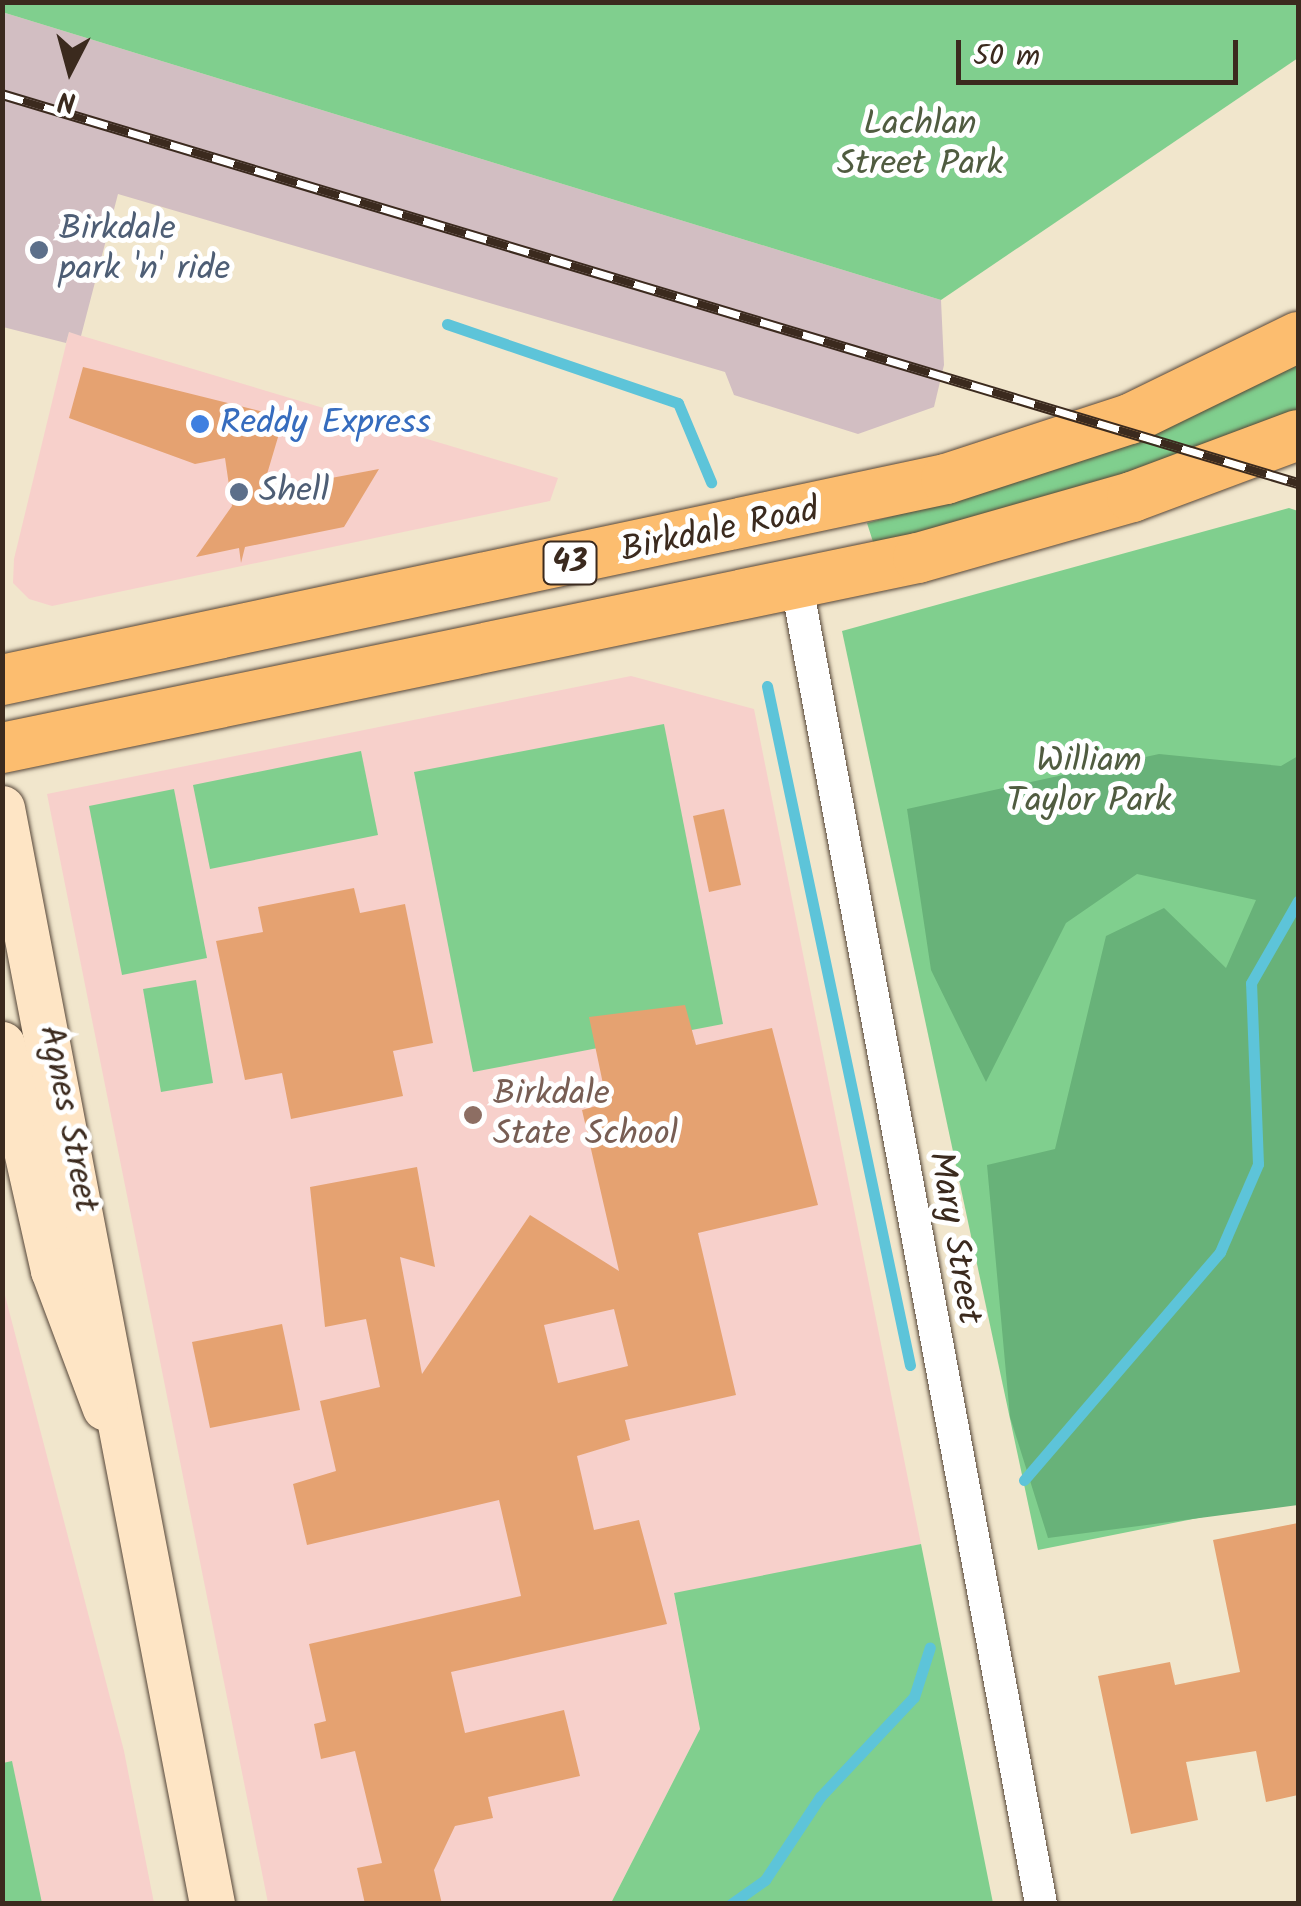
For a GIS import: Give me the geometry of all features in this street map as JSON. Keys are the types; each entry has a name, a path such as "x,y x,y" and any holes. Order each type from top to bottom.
{"main road":[{"name":"Birkdale Road","path":"2,680 946,479 1130,419 1298,336"},
{"name":"Birkdale Road","path":"2,748 797,586 1030,529 1298,434"}],"street":[{"name":"Mary Street","path":"797,586 1041,1904"},
{"name":"Agnes Street","path":"2,808 99,1279 117,1432 212,1904"},
{"name":"Agnes Street","path":"2,1044 54,1270 117,1432"}],"shaded area":[{"path":"2,12 941,300 944,365 934,407 858,434 734,395 725,372 118,194 81,336 69,332 66,343 3,327"},
{"path":"69,332 558,478 550,501 52,606 29,599 13,583 14,559"},
{"name":"Birkdale State School","path":"631,676 754,709 921,1544 674,1594 700,1729 611,1903 268,1903 47,794"},
{"path":"2,1284 124,1751 154,1903 3,1903"}],"green space":[{"name":"Lachlan Street Park","path":"3,2 1298,2 1298,58 941,300 2,12"},
{"path":"1298,357 1298,411 1131,474 874,545 867,523 993,489"},
{"name":"William Taylor Park","path":"1289,508 1298,511 1298,1498 1038,1550 842,631"},
{"path":"664,724 723,1024 473,1072 414,772"},
{"path":"361,751 378,835 210,869 193,785"},
{"name":"William Taylor Park","path":"1159,754 1281,766 1298,756 1298,1505 1048,1538 1010,1417 987,1165 1055,1149 1106,936 1164,908 1226,968 1256,900 1137,874 1066,923 986,1082 931,970 907,809"},
{"path":"174,789 207,958 122,975 89,806"},
{"path":"196,980 213,1083 161,1092 143,989"},
{"path":"921,1544 993,1903 611,1903 700,1729 674,1593"},
{"path":"12,1761 42,1903 3,1903 3,1763"}],"building":[{"path":"83,367 284,417 262,491 379,469 344,527 245,547 241,563 239,548 196,557 232,506 225,458 195,464 69,418"},
{"path":"724,809 741,885 709,892 693,816"},
{"path":"354,888 360,913 405,904 433,1043 393,1051 403,1096 291,1119 282,1073 245,1080 216,941 263,932 258,907"},
{"path":"685,1005 696,1045 772,1028 818,1205 698,1233 736,1395 625,1420 630,1440 577,1456 594,1530 639,1520 667,1624 451,1672 465,1733 564,1710 580,1776 488,1797 493,1818 455,1826 434,1870 442,1904 365,1904 357,1868 382,1863 355,1751 321,1759 314,1724 326,1721 309,1644 521,1596 499,1500 307,1545 293,1484 336,1471 320,1401 380,1387 366,1319 325,1327 310,1187 417,1167 435,1267 400,1257 422,1374 530,1215 619,1271 582,1110 607,1103 589,1017","holes":["614,1309 628,1366 558,1383 544,1325"]},
{"path":"282,1324 300,1410 210,1428 192,1342"},
{"path":"1298,1523 1298,1795 1266,1802 1256,1751 1186,1762 1198,1820 1131,1834 1098,1676 1170,1662 1175,1685 1240,1672 1213,1540"}],"waterway":[{"path":"447,324 678,403 711,482"},
{"path":"767,686 910,1365"},
{"path":"1024,1480 1220,1252 1258,1164 1251,983 1298,901"},
{"path":"731,1904 765,1880 820,1797 914,1697 930,1647"}],"railway":[{"path":"2,94 1298,483"}],"place":[{"name":"Birkdale park 'n' ride","path":"39,250"},
{"name":"Reddy Express","path":"200,424"},
{"name":"Shell","path":"239,492"},
{"name":"Birkdale State School","path":"473,1115"}]}
